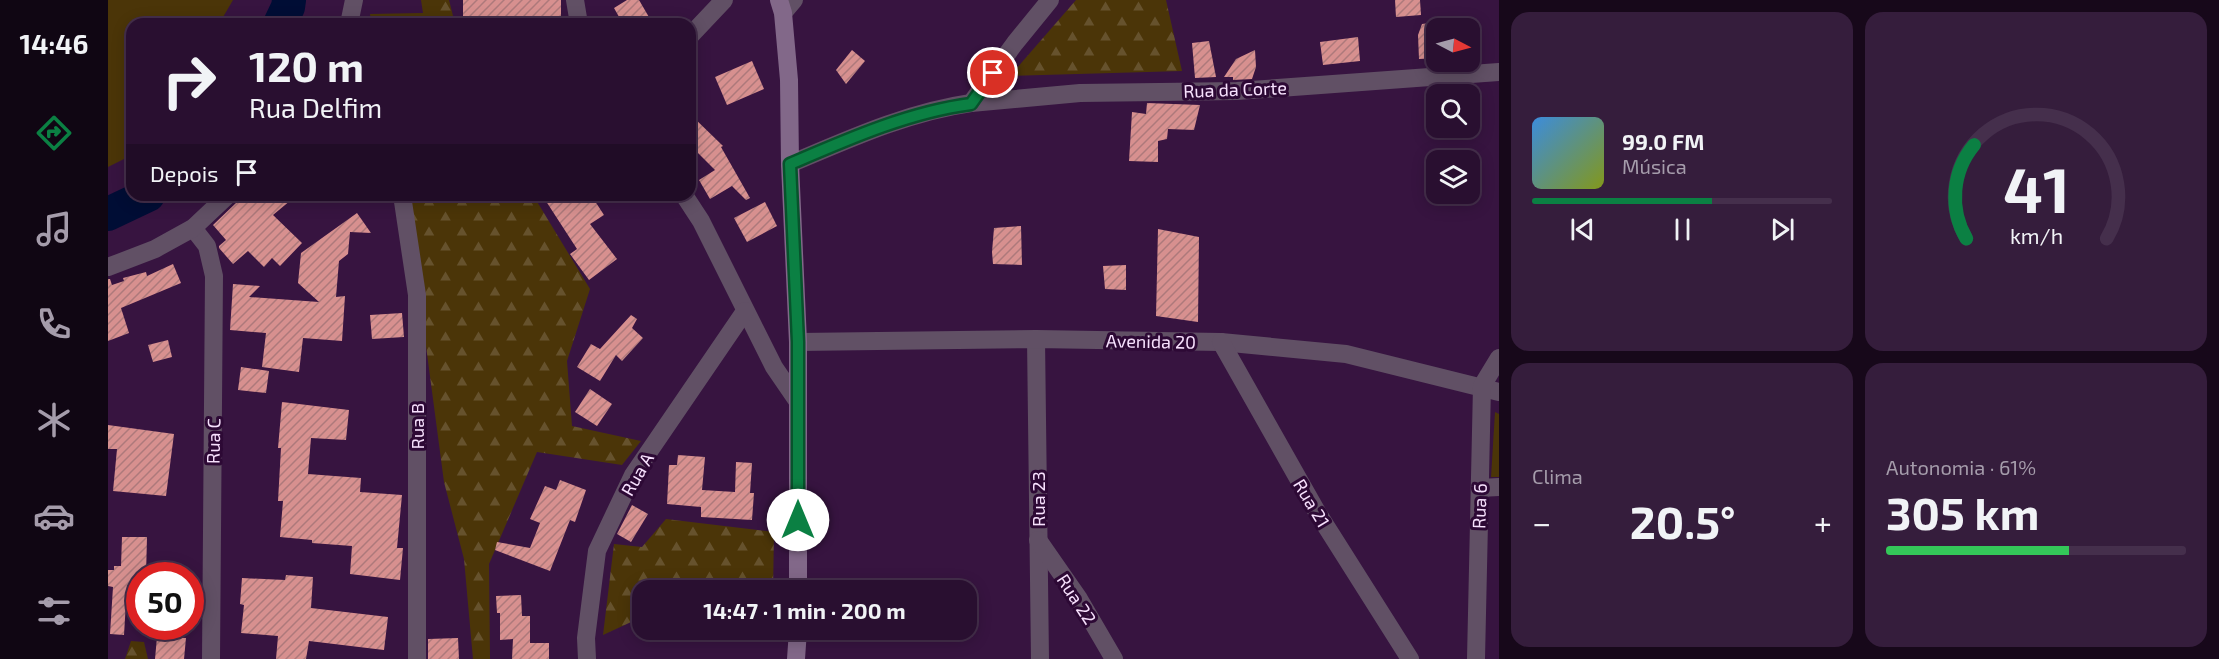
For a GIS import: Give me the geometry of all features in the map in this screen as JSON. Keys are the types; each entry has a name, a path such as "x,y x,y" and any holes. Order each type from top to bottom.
{"main road":[{"path":"785,4 798,342 798,580"},
{"path":"796,659 797,640"}],"street":[{"path":"350,18 354,0"},
{"path":"575,0 578,18"},
{"path":"696,30 724,0"},
{"path":"971,104 1015,43 1050,0"},
{"name":"Rua da Corte","path":"790,164 852,138 941,108 971,104 1080,93 1237,91 1499,72"},
{"path":"108,267 155,249 194,228 222,201"},
{"name":"Rua B","path":"403,201 417,295 417,659"},
{"path":"688,201 701,221 774,367 798,402"},
{"name":"Rua C","path":"194,228 207,246 214,276 210,659"},
{"name":"Rua A","path":"587,659 586,638 597,551 633,475 745,311"},
{"name":"Avenida 20","path":"798,342 1036,339 1221,342 1346,354 1491,389"},
{"name":"Rua 23","path":"1036,339 1040,659"},
{"name":"Rua 21","path":"1221,342 1317,512 1410,659"},
{"path":"1491,389 1499,358"},
{"name":"Rua 6","path":"1476,659 1480,488 1491,389"},
{"path":"1480,488 1499,487"},
{"name":"Rua 22","path":"1038,540 1079,598 1114,659"}],"green space":[{"path":"108,0 233,0 222,18 126,18 126,158 108,167"},
{"path":"421,0 449,0 454,18 371,18 370,14 423,13"},
{"path":"1076,0 1166,0 1182,71 1010,76"},
{"path":"407,201 537,201 590,289 567,361 572,426 641,441 622,465 537,452 489,564 490,659 473,659 464,559 444,482"},
{"path":"1495,412 1499,414 1499,477 1491,477"},
{"path":"666,519 774,532 773,580 632,580 632,622 603,635 614,544 642,547"},
{"path":"131,641 144,642 148,659 125,659"}],"building":[{"path":"463,0 561,0 561,18 463,18"},
{"path":"627,0 639,0 650,18 620,18 614,8"},
{"path":"1395,0 1420,0 1421,15 1396,17"},
{"path":"1426,23 1426,59 1419,59 1418,35 1422,24"},
{"path":"1358,37 1360,61 1323,65 1320,42"},
{"path":"1209,41 1216,77 1195,78 1192,43"},
{"path":"852,50 865,61 846,84 836,70"},
{"path":"1255,50 1256,67 1252,79 1233,80 1233,77 1224,77 1236,59"},
{"path":"752,61 764,89 727,105 715,77"},
{"path":"1147,103 1200,105 1194,130 1168,129 1167,139 1158,141 1158,162 1129,161 1132,112 1146,114"},
{"path":"696,120 723,146 721,147 750,198 746,200 732,186 710,199 699,180 715,170 696,151"},
{"path":"237,201 290,201 273,215 302,243 280,266 272,258 264,267 248,251 233,264 219,248 226,240 213,225"},
{"path":"546,201 595,201 604,215 590,224 617,259 589,280 570,254 577,249"},
{"path":"765,202 777,226 747,242 734,218"},
{"path":"357,213 371,233 350,232 348,254 339,261 336,297 345,296 342,341 303,338 299,372 262,367 266,333 230,330 233,284 260,286 249,297 319,302 298,283 301,253"},
{"path":"1021,226 1022,265 993,264 994,228"},
{"path":"1158,229 1199,237 1198,322 1156,316"},
{"path":"173,264 181,283 121,308 129,333 108,341 108,279 112,285 124,281 123,278 146,272 147,276"},
{"path":"1126,265 1126,290 1105,289 1103,266"},
{"path":"402,313 404,337 372,339 370,315"},
{"path":"631,315 637,319 632,328 643,338 622,361 616,355 600,381 577,367 591,344 600,349"},
{"path":"168,340 172,357 153,362 148,345"},
{"path":"241,367 269,371 266,393 238,390"},
{"path":"590,389 612,404 597,426 575,412"},
{"path":"282,402 349,410 346,440 311,438 308,474 361,478 360,492 402,495 397,548 403,548 400,580 350,574 352,546 312,543 312,540 280,537 283,501 278,501 281,448 278,448"},
{"path":"108,425 174,434 166,496 113,491 117,449 108,449"},
{"path":"678,455 705,457 702,490 735,492 736,462 752,463 750,493 754,493 752,520 701,517 701,507 667,504 669,465 677,465"},
{"path":"560,480 586,490 575,522 570,520 550,571 495,550 497,542 530,548 540,523 530,519 545,486 556,490"},
{"path":"632,505 648,514 631,542 617,534"},
{"path":"122,537 147,537 146,562 126,562 124,635 110,634 113,587 108,586 108,570 114,570 114,566 121,566"},
{"path":"286,575 313,577 311,608 388,617 384,650 309,641 306,659 276,659 278,636 241,633 244,605 240,604 242,578 285,580"},
{"path":"521,595 522,616 530,616 530,643 549,643 549,659 512,659 513,639 500,640 500,613 497,613 496,596"},
{"path":"458,638 459,659 428,659 428,639"},
{"path":"157,640 186,640 184,659 155,659"}],"waterway":[{"path":"283,18 289,0"},
{"path":"108,214 135,201"}],"route":[{"path":"798,520 798,342 790,164 852,138 941,108 971,104 993,73"}]}
